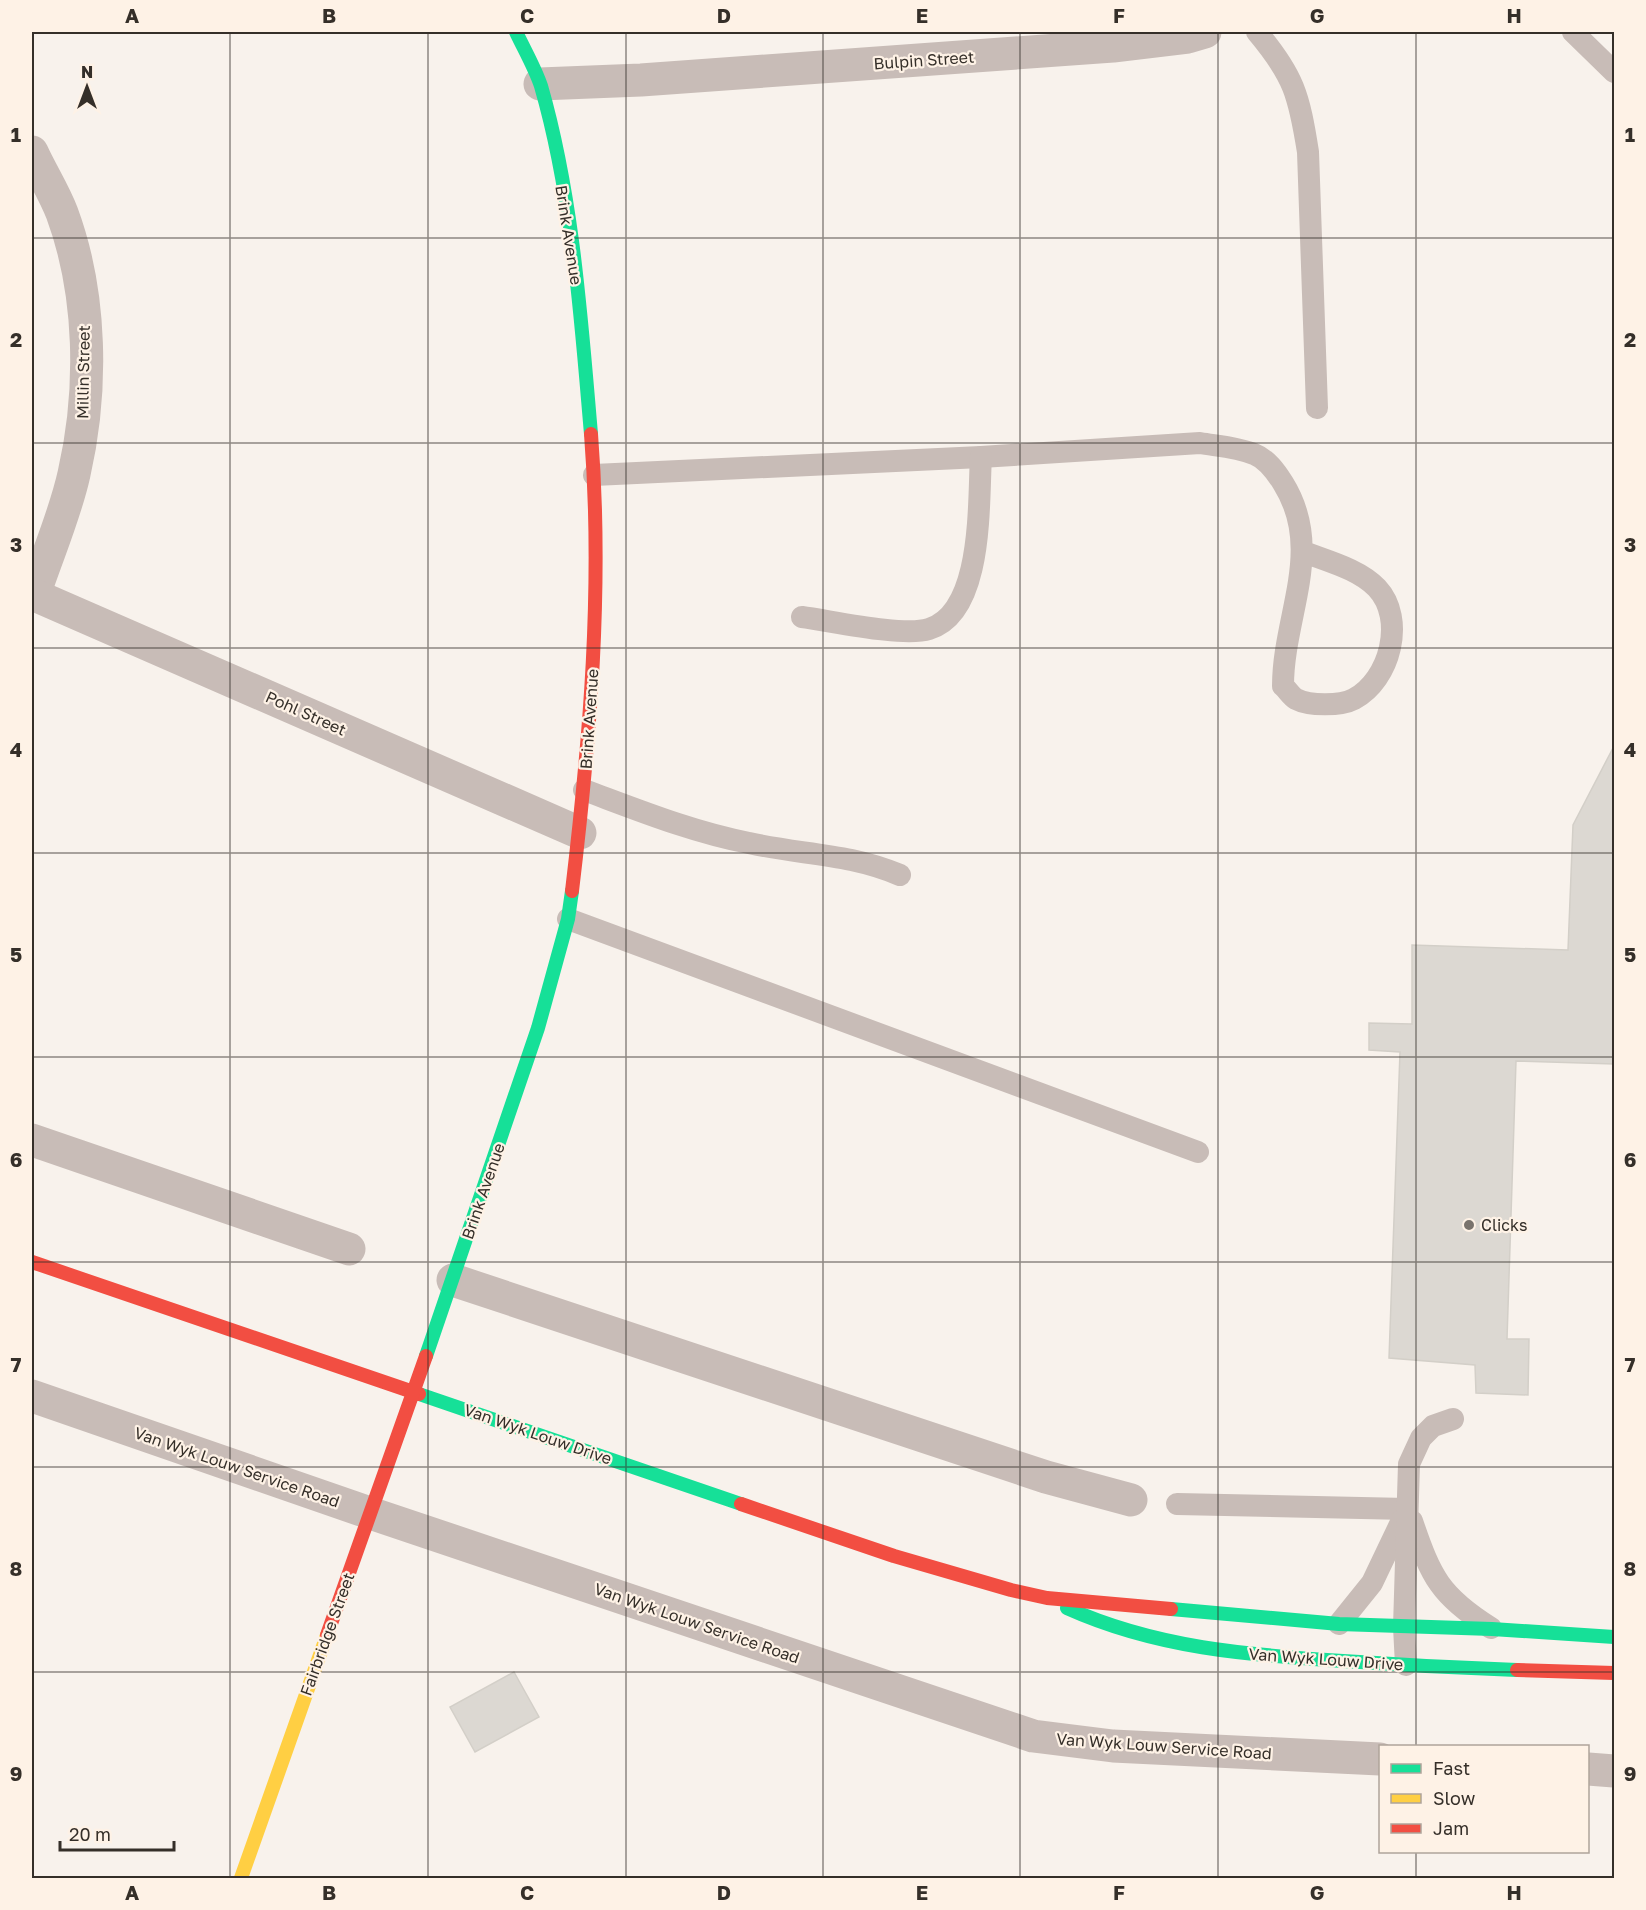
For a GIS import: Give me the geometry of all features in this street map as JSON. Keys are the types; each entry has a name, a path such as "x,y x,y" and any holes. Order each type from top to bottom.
{"street":[{"name":"Brink Avenue","path":"413,1390 453,1280 538,1028 568,919 584,789 594,632 594,475 580,306 557,157 540,84 516,32"},
{"name":"Bulpin Street","path":"540,84 641,80 1113,46 1193,33"},
{"name":"Millin Street","path":"32,152 62,212 76,264 84,318 86,407 74,475 33,594"},
{"name":"Pohl Street","path":"33,594 580,833"},
{"path":"32,1140 349,1249"},
{"name":"Van Wyk Louw Drive","path":"32,1262 413,1390 894,1556 989,1584 1047,1598 1339,1624 1492,1629 1614,1637"},
{"path":"453,1280 1035,1473 1131,1500"},
{"name":"Fairbridge Street","path":"241,1878 413,1390"},
{"name":"Van Wyk Louw Service Road","path":"32,1396 370,1513 1033,1736 1113,1746 1379,1759"},
{"name":"Van Wyk Louw Drive","path":"1047,1598 1089,1620 1131,1635 1185,1646 1283,1658 1614,1673"},
{"path":"1589,1769 1614,1771"}],"lane":[{"path":"1257,32 1278,56 1293,82 1308,152 1317,408"},
{"path":"1573,32 1614,72"},
{"path":"594,475 981,457 1200,443 1234,448 1257,455 1274,469 1289,493 1297,512 1304,552 1283,658 1283,686 1296,699 1310,702 1325,704 1353,700 1366,690 1377,675 1394,633 1394,618 1386,599 1376,586 1356,573 1304,552"},
{"path":"802,617 902,630 928,629 943,622 957,606 971,575 981,457"},
{"path":"584,789 713,835 751,844 859,860 900,875"},
{"path":"568,919 1198,1152"},
{"path":"1406,1665 1404,1627 1409,1464 1421,1438 1433,1426 1453,1419"},
{"path":"1177,1504 1407,1509"},
{"path":"1339,1624 1372,1583 1407,1509"},
{"path":"1407,1509 1428,1569 1439,1584 1471,1615 1492,1629"}],"building":[{"path":"1614,746 1614,1064 1516,1061 1507,1339 1529,1339 1528,1395 1476,1393 1475,1365 1389,1358 1400,1052 1369,1050 1369,1023 1412,1024 1412,945 1568,950 1573,825"},
{"path":"514,1672 539,1717 475,1752 450,1707"}],"traffic: fast":[{"path":"516,32 541,86 561,171 574,258 591,434"},
{"path":"426,1356 538,1028 568,919 572,891"},
{"path":"419,1394 741,1504"},
{"path":"1067,1608 1100,1622 1168,1641 1237,1652 1517,1670"},
{"path":"1171,1609 1339,1624 1492,1629 1614,1637"}],"traffic: slow":[{"path":"241,1878 327,1635"}],"traffic: jam":[{"path":"572,891 593,663 596,548 591,434"},
{"path":"32,1262 419,1394"},
{"path":"327,1635 426,1356"},
{"path":"741,1504 894,1556 1011,1590 1047,1598 1171,1609"},
{"path":"1517,1670 1614,1673"}],"place":[{"name":"Clicks","path":"1469,1225"}]}
